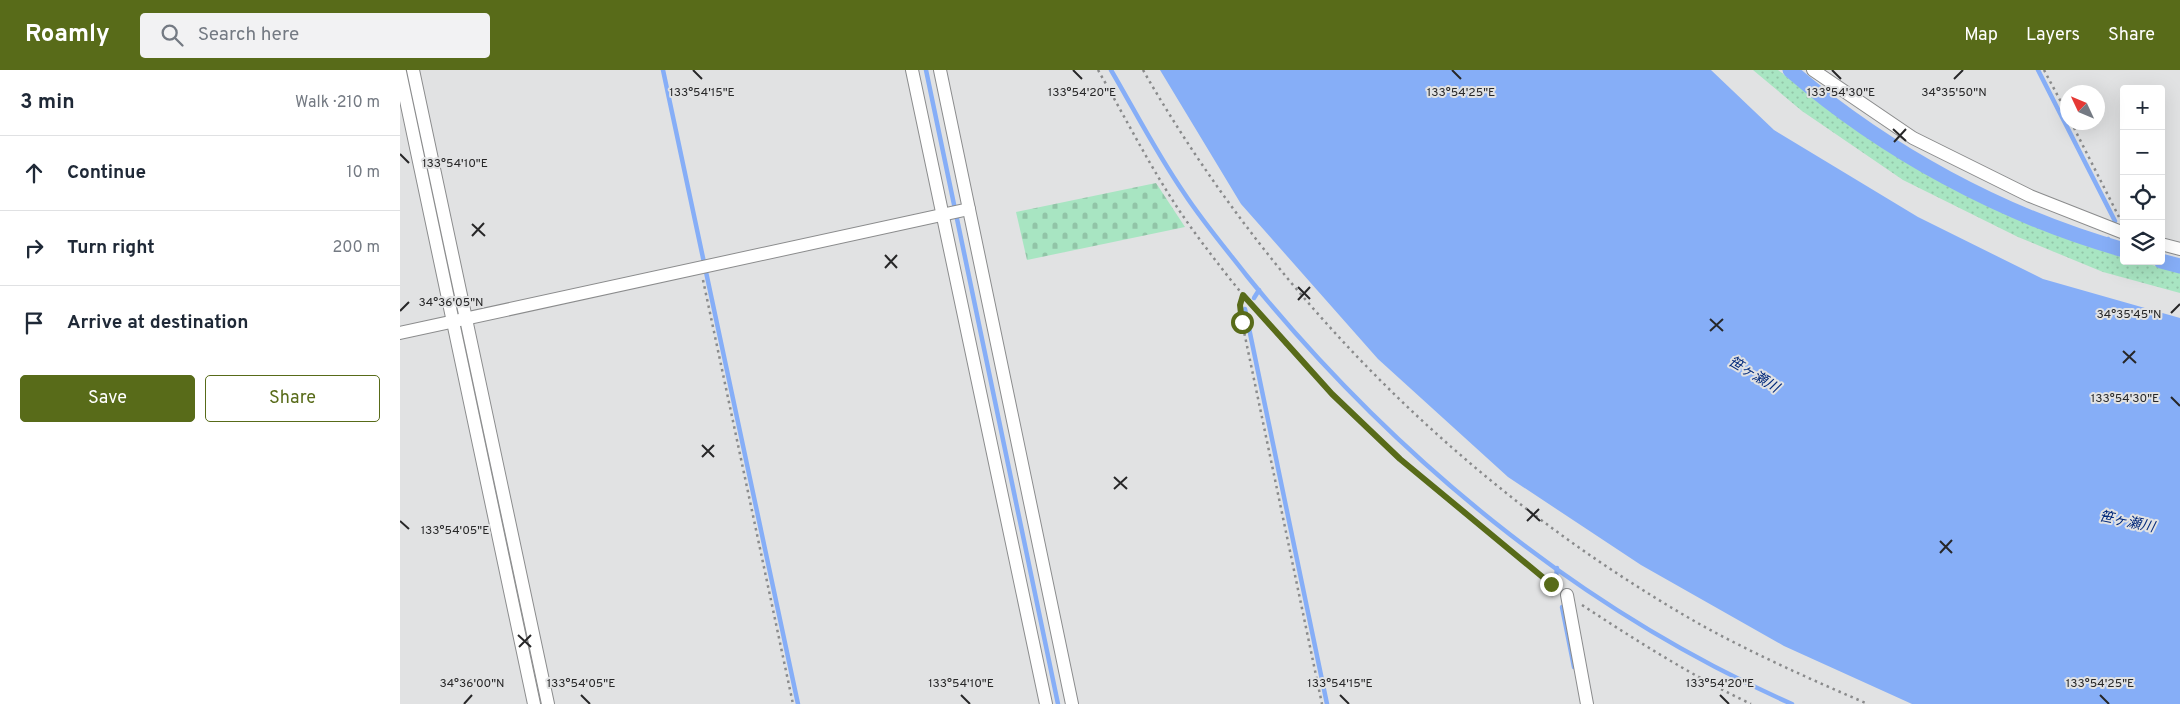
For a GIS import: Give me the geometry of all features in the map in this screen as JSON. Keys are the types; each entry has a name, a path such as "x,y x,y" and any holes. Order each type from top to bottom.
{"street":[{"path":"413,70 459,320 534,704"},
{"path":"912,70 957,212 1072,704"},
{"path":"940,70 957,212 1046,704"},
{"path":"1813,70 1913,138 2030,196 2120,231"},
{"path":"400,72 548,704"},
{"path":"400,333 957,212"},
{"path":"2165,245 2180,248"},
{"path":"1567,595 1587,704"}],"path":[{"path":"1098,70 1160,181 1190,226 1243,295 1332,394 1400,459 1483,530 1567,595 1642,644 1716,688 1751,704"},
{"path":"1143,70 1193,152 1235,212 1293,286 1336,335 1436,434 1506,494 1615,571 1703,626 1808,679 1868,704"},
{"path":"2044,70 2060,100"},
{"path":"2075,130 2121,220"},
{"path":"703,268 793,704"},
{"path":"1243,295 1240,305 1242,322 1322,704"}],"green space":[{"path":"1753,70 1778,70 1830,110 1933,175 2035,226 2120,257 2120,265 2152,265 2180,272 2180,293 2103,272 2018,237 1903,180 1802,111"},
{"path":"1156,183 1185,227 1027,260 1016,212"}],"water":[{"name":"笹ヶ瀬川","path":"1160,70 1711,70 1774,130 1918,217 2043,279 2180,318 2180,704 1912,704 1784,646 1641,565 1508,477 1378,359 1241,204"}],"waterway":[{"path":"663,70 798,704"},
{"path":"926,70 1058,704"},
{"path":"1111,70 1174,178 1247,276 1304,342 1364,406 1427,466 1494,522 1564,575 1638,623 1713,666 1792,704"},
{"path":"1790,70 1865,128 1947,178 1990,200 2034,219 2120,249"},
{"path":"2038,70 2115,221"},
{"path":"2106,245 2108,239"},
{"path":"2165,262 2180,266"},
{"path":"1254,298 1259,290"},
{"path":"1245,309 1327,704"},
{"path":"1556,578 1557,568"},
{"path":"1562,607 1574,667"}],"route":[{"path":"1242,322 1240,305 1243,295 1332,394 1400,459 1490,536 1551,584"}]}
